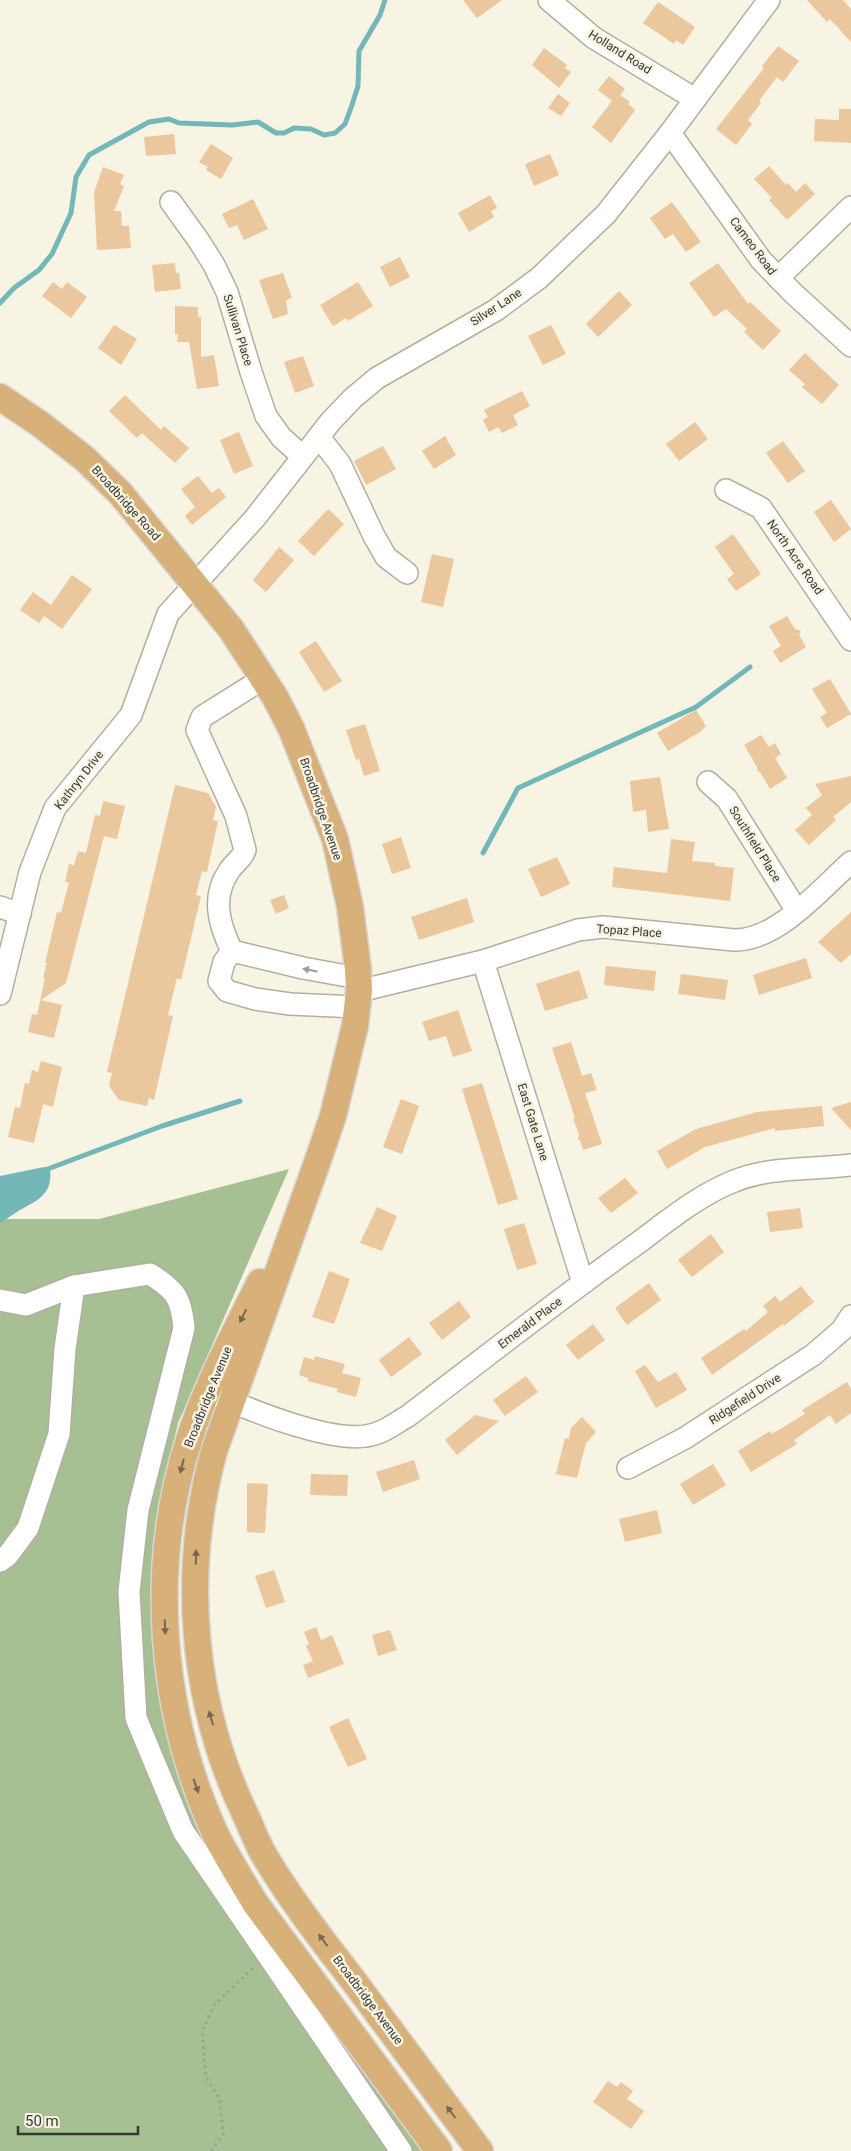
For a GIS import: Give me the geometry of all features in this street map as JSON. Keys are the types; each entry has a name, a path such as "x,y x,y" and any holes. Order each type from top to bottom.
{"main road":[{"name":"Broadbridge Road","path":"0,398 40,424 86,458 120,493 195,584"},
{"name":"Broadbridge Avenue","path":"195,584 231,629 264,678 291,728 335,839 350,907 358,992 355,1026 335,1108 312,1178 214,1451 201,1506 196,1539 195,1611 198,1653 206,1704 232,1786 260,1846 290,1894 331,1951 480,2151"},
{"name":"Broadbridge Avenue","path":"312,1178 208,1392 189,1440 174,1503 167,1555 164,1604 174,1706 187,1760 214,1831 230,1862 255,1903 440,2151"},
{"path":"230,1862 260,1846"}],"street":[{"name":"Holland Road","path":"549,0 594,38 695,99"},
{"name":"Silver Lane","path":"195,584 255,518 319,437 353,398 377,378 496,310 539,278 606,214 670,133 769,0"},
{"name":"Cameo Road","path":"670,133 762,260 778,278 851,346"},
{"name":"Sullivan Place","path":"171,202 214,265 227,292 266,416 281,437 303,457"},
{"path":"778,278 851,207"},
{"path":"319,437 340,464 386,557 407,573"},
{"name":"North Acre Road","path":"726,490 761,508 851,640"},
{"name":"Kathryn Drive","path":"0,994 10,911 30,872 55,808 131,715 168,614 195,584"},
{"path":"232,951 222,930 217,912 222,881 234,864 244,855 245,850 236,816 197,730 202,717 264,678"},
{"name":"Southfield Place","path":"708,782 727,799 797,911"},
{"name":"Topaz Place","path":"358,992 483,961 578,930 590,928 603,927 743,940 772,930 797,911 851,862"},
{"path":"232,951 224,962 219,981 227,991 255,999 290,1004 358,992"},
{"path":"232,951 303,968 358,992"},
{"name":"East Gate Lane","path":"483,961 583,1282"},
{"name":"Emerald Place","path":"208,1392 303,1427 340,1437 366,1436 381,1432 408,1416 583,1282 699,1199 731,1182 774,1171 851,1171"},
{"path":"0,1300 26,1305 74,1286 150,1274 169,1286 182,1305 184,1328 138,1510 129,1592 136,1718 183,1831 401,2151"},
{"path":"0,1561 8,1555 28,1528 59,1434 65,1349 74,1286"},
{"name":"Ridgefield Drive","path":"628,1468 685,1438 813,1355 842,1330 851,1316"}],"path":[{"path":"211,2151 223,2134 220,2100 206,2078 202,2031 214,2005 267,1954"}],"green space":[{"path":"289,1169 178,1423 158,1508 155,1635 235,1895 422,2151 0,2151 0,1219 99,1219"}],"water":[{"path":"44,1167 50,1169 47,1190 39,1199 0,1223 0,1176"}],"building":[{"path":"463,0 502,0 477,18"},
{"path":"807,0 843,0 851,9 851,42 830,19 827,22"},
{"path":"658,2 695,27 683,45 676,40 674,44 643,23"},
{"path":"778,46 799,61 783,82 777,77 759,101 761,103 748,120 752,124 736,145 716,129 764,68 762,66"},
{"path":"544,48 567,65 565,68 571,72 559,88 532,65"},
{"path":"609,76 625,89 620,95 630,102 628,104 635,110 611,143 592,127 612,101 598,90"},
{"path":"558,94 570,103 561,116 548,108"},
{"path":"839,109 851,109 851,143 814,141 815,119 839,120"},
{"path":"174,134 176,154 146,156 144,137"},
{"path":"211,144 233,158 221,179 206,170 208,167 199,162"},
{"path":"550,154 559,175 534,186 525,164"},
{"path":"769,166 786,185 788,183 796,192 805,183 815,194 787,220 769,200 772,198 754,179"},
{"path":"103,167 124,175 120,184 124,186 114,211 121,211 122,226 129,226 131,248 97,250 94,192"},
{"path":"490,195 497,208 491,211 494,217 469,232 458,213"},
{"path":"253,199 268,229 244,240 237,225 229,228 222,214"},
{"path":"672,202 701,242 686,252 673,234 665,239 650,218"},
{"path":"400,257 410,277 390,287 380,267"},
{"path":"175,263 176,273 179,273 181,289 155,292 152,265"},
{"path":"718,263 748,304 750,302 781,331 763,350 744,332 747,329 726,309 714,317 689,283"},
{"path":"283,273 292,298 286,300 288,314 273,319 259,280"},
{"path":"53,282 62,289 67,282 87,297 71,318 42,296"},
{"path":"358,282 373,306 348,321 346,318 333,326 320,305"},
{"path":"619,291 632,305 598,337 586,324"},
{"path":"175,306 198,307 198,317 201,317 201,357 214,355 219,386 197,389 189,342 177,342 178,334 175,334"},
{"path":"114,325 137,339 121,365 98,348"},
{"path":"551,325 566,354 543,365 528,336"},
{"path":"805,353 839,385 822,404 802,387 805,384 789,370"},
{"path":"303,356 314,386 295,393 284,362"},
{"path":"522,391 530,406 513,415 518,425 502,433 498,427 489,432 483,420 488,417 484,410"},
{"path":"125,395 161,430 164,426 189,448 175,463 142,433 137,438 109,411"},
{"path":"695,422 708,439 679,461 666,444"},
{"path":"239,432 253,466 234,474 220,440"},
{"path":"445,436 456,455 434,469 422,451"},
{"path":"783,441 805,471 788,483 766,453"},
{"path":"383,446 396,469 366,485 354,461"},
{"path":"198,476 212,493 219,488 226,497 192,525 185,516 195,507 181,489"},
{"path":"831,500 851,529 834,542 814,512"},
{"path":"328,509 344,524 314,556 298,541"},
{"path":"733,534 761,574 736,591 727,579 734,574 715,547"},
{"path":"279,547 294,560 266,592 253,580"},
{"path":"432,554 454,559 443,607 421,602"},
{"path":"72,575 92,589 62,629 44,616 39,623 20,610 33,592 51,605"},
{"path":"787,616 795,629 801,631 799,635 806,647 780,663 773,651 781,646 769,626"},
{"path":"316,641 342,681 324,692 299,652"},
{"path":"830,679 851,714 827,728 820,717 827,713 812,689"},
{"path":"696,710 706,726 700,732 668,751 657,733"},
{"path":"365,724 380,771 364,776 359,759 356,760 346,730"},
{"path":"761,735 769,747 775,743 781,754 775,758 787,778 770,789 760,772 757,771 757,767 744,745"},
{"path":"851,776 851,802 833,817 836,820 809,845 795,830 812,815 806,808 822,795 815,784"},
{"path":"660,777 669,829 648,832 646,810 633,812 630,781"},
{"path":"175,785 208,793 216,807 213,820 218,821 207,872 202,871 196,895 201,896 181,980 177,978 168,1015 173,1016 154,1100 149,1098 147,1106 119,1100 109,1086 112,1073 107,1072"},
{"path":"103,801 125,806 117,839 104,836 66,983 41,1000 62,1005 54,1038 28,1032 32,1014 37,1015 45,978 43,978 47,963 45,963 57,912 61,913 69,882 65,882 69,864 74,865 78,851 86,853 95,815 100,816"},
{"path":"401,837 411,868 392,874 382,844"},
{"path":"671,839 695,842 692,861 715,863 715,866 734,868 730,901 612,887 614,867 667,873"},
{"path":"557,857 570,884 541,897 528,869"},
{"path":"284,895 289,908 276,914 270,900"},
{"path":"467,898 474,922 419,940 411,917"},
{"path":"851,912 851,954 841,963 818,942"},
{"path":"806,958 812,978 759,995 753,975"},
{"path":"606,966 656,971 654,991 604,985"},
{"path":"579,970 588,998 545,1011 536,984"},
{"path":"681,974 728,980 725,1000 678,994"},
{"path":"458,1010 472,1051 453,1057 446,1036 429,1041 422,1022"},
{"path":"571,1042 582,1076 591,1073 597,1090 585,1093 602,1144 583,1150 580,1140 578,1140 579,1135 573,1118 575,1118 552,1048"},
{"path":"41,1061 62,1067 53,1107 43,1104 34,1143 8,1137 15,1107 20,1108 25,1083 29,1084 32,1070 38,1072"},
{"path":"482,1083 518,1199 498,1205 462,1089"},
{"path":"401,1099 419,1106 402,1154 383,1147"},
{"path":"851,1102 851,1130 831,1108"},
{"path":"822,1106 824,1126 775,1131 775,1128 705,1147 667,1169 657,1151 696,1129 757,1112"},
{"path":"625,1178 638,1193 611,1213 598,1198"},
{"path":"377,1207 397,1216 382,1251 360,1243"},
{"path":"800,1208 803,1228 770,1232 767,1212"},
{"path":"524,1223 537,1264 517,1270 504,1229"},
{"path":"711,1234 724,1252 692,1277 678,1260"},
{"path":"329,1271 350,1279 334,1324 312,1317"},
{"path":"649,1283 661,1300 627,1325 615,1308"},
{"path":"801,1286 814,1302 784,1326 783,1324 712,1375 701,1358 744,1329 746,1331 768,1312 763,1306 775,1296 780,1302"},
{"path":"459,1301 471,1317 442,1340 429,1323"},
{"path":"593,1324 605,1340 578,1360 566,1345"},
{"path":"409,1337 422,1354 391,1377 379,1360"},
{"path":"315,1356 345,1364 342,1373 361,1378 356,1397 337,1392 338,1389 308,1381 308,1378 299,1375 304,1357 314,1360"},
{"path":"645,1365 658,1382 676,1372 687,1390 656,1408 635,1371"},
{"path":"526,1376 538,1392 505,1416 493,1400"},
{"path":"847,1382 851,1389 851,1413 836,1424 830,1415 794,1440 797,1444 751,1472 738,1451 770,1431 772,1434 805,1414 802,1410"},
{"path":"475,1415 499,1421 457,1455 445,1440"},
{"path":"582,1417 596,1432 586,1443 577,1478 556,1474 565,1438 569,1439 571,1428"},
{"path":"414,1460 420,1479 383,1492 376,1472"},
{"path":"713,1464 726,1485 693,1505 680,1484"},
{"path":"311,1474 348,1475 347,1496 310,1495"},
{"path":"247,1483 268,1484 265,1533 247,1532"},
{"path":"657,1510 662,1533 625,1542 619,1519"},
{"path":"274,1570 285,1602 266,1608 255,1576"},
{"path":"316,1627 321,1640 332,1635 344,1664 308,1678 303,1665 313,1661 306,1646 309,1644 304,1632"},
{"path":"390,1630 397,1650 378,1656 372,1635"},
{"path":"348,1718 367,1759 348,1767 329,1727"},
{"path":"608,2081 617,2087 621,2082 633,2091 627,2099 644,2111 631,2129 593,2102"}],"waterway":[{"path":"0,303 14,288 39,270 52,254 71,213 76,177 89,155 149,122 169,119 179,123 232,125 258,122 276,133 284,133 294,128 311,129 324,135 335,133 345,124 358,86 359,51 380,15 385,0"},
{"path":"483,853 518,788 696,707 750,667"},
{"path":"45,1170 162,1126 240,1101"}]}
